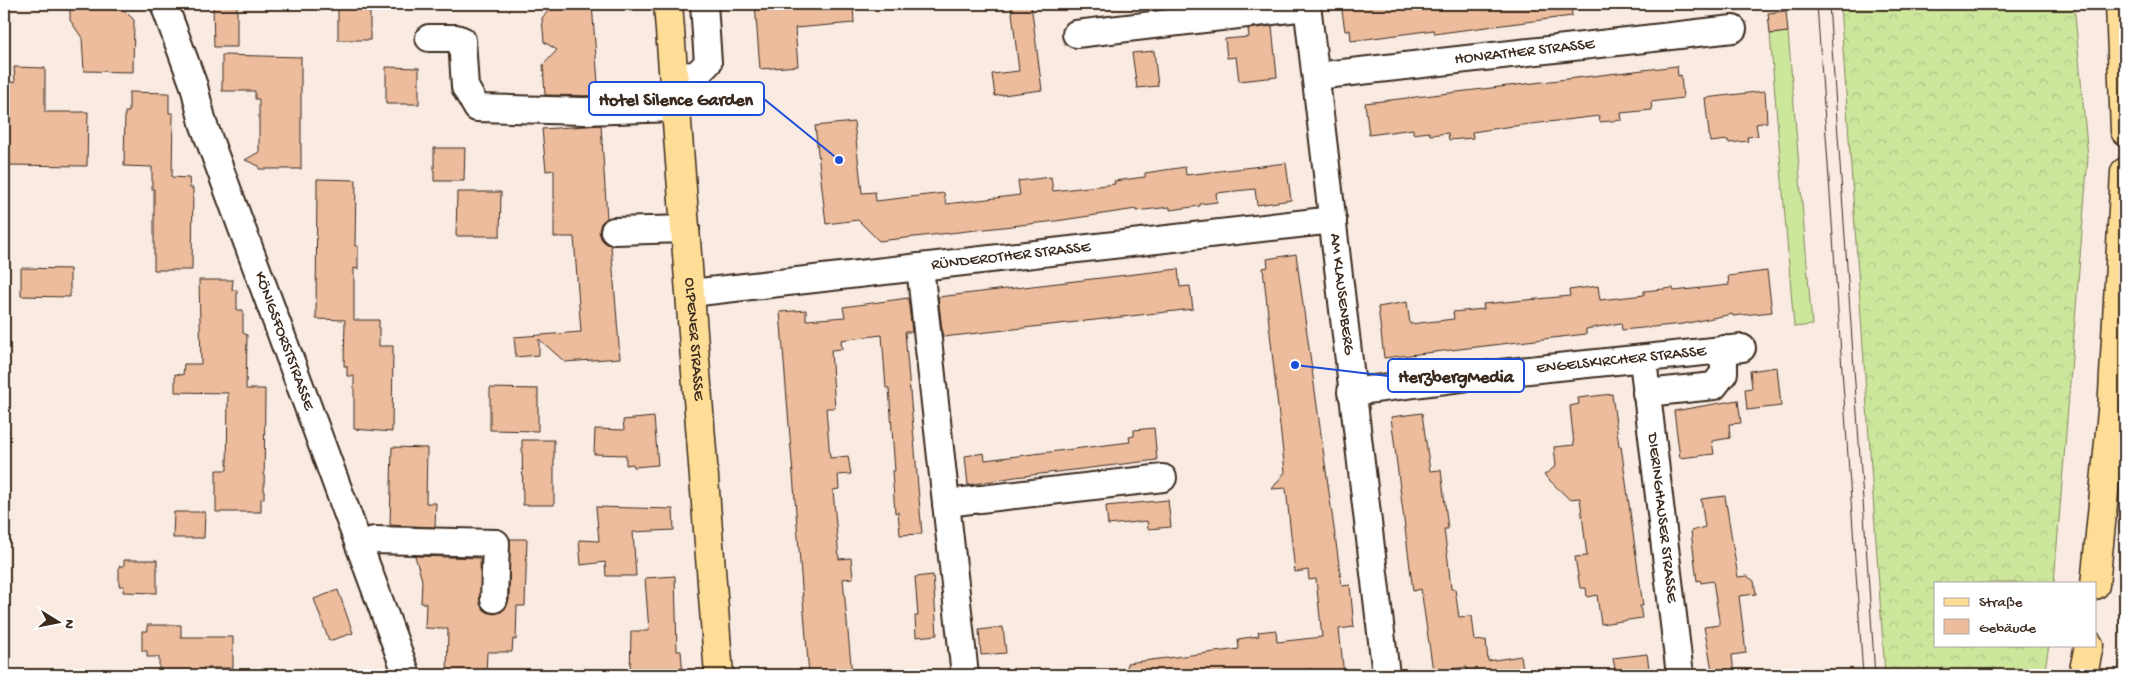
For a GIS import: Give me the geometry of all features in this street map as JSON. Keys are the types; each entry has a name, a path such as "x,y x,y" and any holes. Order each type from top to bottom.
{"main road":[{"name":"OLPENER STRASSE","path":"668,4 720,675"},
{"path":"2120,4 2125,131"},
{"path":"2095,582 2112,411 2125,172"},
{"path":"2083,675 2089,646"}],"street":[{"name":"KÖNIGSFORSTSTRASSE","path":"164,4 194,86 203,123 407,675"},
{"path":"674,76 696,75 708,63 704,4"},
{"path":"1076,34 1307,5"},
{"name":"AM KLAUSENBERG","path":"1307,5 1333,220 1351,392 1386,675"},
{"name":"HONRATHER STRASSE","path":"1316,76 1733,29"},
{"path":"429,38 456,38 462,40 465,86 477,108 584,111 676,108"},
{"name":"RÜNDEROTHER STRASSE","path":"691,293 1333,220"},
{"path":"614,231 686,229"},
{"path":"920,268 965,675"},
{"name":"ENGELSKIRCHER STRASSE","path":"1351,392 1500,373 1643,360 1733,348 1724,373 1714,386 1646,393"},
{"name":"DIERINGHAUSER STRASSE","path":"1643,360 1680,675"},
{"path":"946,503 1163,478"},
{"path":"359,545 374,540 496,543 494,599"}],"green space":[{"path":"1840,4 2074,4 2088,157 2054,582 1934,582 1934,646 2049,646 2044,675 1885,675"},
{"path":"1788,32 1812,325 1794,327 1770,34"}],"building":[{"path":"123,4 123,9 134,20 133,72 84,71 82,38 70,20 70,5"},
{"path":"213,4 237,4 237,47 214,47"},
{"path":"338,4 370,4 370,40 338,40"},
{"path":"554,4 592,4 599,96 545,95 543,65 557,50 544,42 542,18"},
{"path":"755,4 798,4 798,6 853,4 854,23 795,28 798,66 760,69"},
{"path":"1011,4 1031,4 1042,90 995,96 992,74 1019,71"},
{"path":"1341,4 1571,4 1572,16 1435,34 1434,30 1351,41 1350,30 1345,31"},
{"path":"1786,11 1788,32 1770,34 1768,13"},
{"path":"1272,26 1277,77 1239,81 1236,57 1227,58 1225,39 1249,37 1248,29"},
{"path":"1154,51 1158,86 1137,88 1132,53"},
{"path":"222,55 301,57 301,169 259,169 259,166 245,160 259,152 259,99 255,99 255,91 222,91"},
{"path":"1677,66 1678,76 1681,75 1683,98 1651,102 1652,110 1621,113 1622,120 1600,122 1599,116 1472,132 1473,138 1449,140 1448,133 1430,135 1429,132 1413,134 1413,129 1369,135 1365,103"},
{"path":"14,67 45,68 45,112 88,112 87,166 4,165 4,82 15,82"},
{"path":"386,67 419,68 419,104 386,104"},
{"path":"1765,91 1767,122 1756,124 1758,136 1747,137 1748,141 1729,143 1728,140 1710,142 1705,98"},
{"path":"129,92 169,93 169,113 173,113 172,177 189,178 190,188 193,188 192,270 154,270 154,189 152,189 152,167 124,166 125,112 129,112"},
{"path":"854,122 862,193 875,192 876,201 944,193 946,204 1020,195 1018,181 1051,177 1053,191 1115,184 1114,181 1145,177 1145,173 1185,167 1186,175 1286,163 1291,200 1257,205 1255,189 1216,193 1217,202 1200,204 1200,206 1170,210 1170,207 1136,211 1136,209 1056,221 879,241 858,220 826,224 815,126"},
{"path":"601,125 607,218 601,223 599,232 602,239 611,245 620,358 565,362 539,339 539,355 516,357 514,337 581,332 574,237 554,237 554,170 546,171 542,129"},
{"path":"434,148 465,148 464,181 434,181"},
{"path":"317,179 356,180 355,246 358,246 358,269 354,268 354,320 379,320 379,346 393,346 392,432 354,429 354,376 347,376 347,366 344,366 345,320 316,319"},
{"path":"457,192 501,192 500,236 456,236"},
{"path":"1296,254 1342,586 1350,585 1354,627 1339,629 1344,675 1312,675 1312,669 1281,673 1281,675 1128,675 1127,663 1239,649 1238,639 1259,636 1258,632 1276,630 1277,642 1322,637 1316,579 1309,580 1308,570 1295,572 1286,488 1272,489 1285,472 1263,268 1268,267 1267,259"},
{"path":"21,268 70,269 70,297 21,296"},
{"path":"1178,269 1180,287 1190,286 1193,309 943,337 938,297"},
{"path":"1767,271 1772,312 1733,316 1732,314 1683,324 1622,330 1621,323 1586,329 1586,334 1384,358 1378,307 1407,302 1410,324 1454,319 1453,312 1484,309 1483,304 1570,296 1569,290 1598,286 1600,300 1644,295 1644,291 1673,288 1674,291 1729,285 1728,276"},
{"path":"199,280 233,280 232,290 237,290 237,310 243,310 243,333 247,335 246,389 265,389 264,498 261,499 261,512 216,512 216,470 227,470 228,393 175,392 175,374 183,375 184,364 201,364"},
{"path":"908,298 912,332 905,332 922,534 900,535 898,512 895,513 892,471 895,471 889,388 886,388 882,335 841,340 842,349 831,350 835,408 826,408 830,458 848,456 851,474 838,475 839,489 833,490 839,559 851,558 853,578 843,579 852,675 809,675 780,312 806,310 806,320 845,317 843,307"},
{"path":"1777,367 1781,406 1747,410 1745,389 1752,388 1750,371"},
{"path":"490,388 538,389 538,431 490,430"},
{"path":"1612,394 1643,606 1640,606 1642,618 1601,624 1597,595 1587,597 1586,588 1580,588 1575,557 1587,556 1580,498 1569,499 1544,475 1556,466 1554,447 1574,445 1570,406 1579,404 1578,398"},
{"path":"1738,400 1741,423 1729,424 1730,438 1712,441 1714,454 1680,458 1674,411"},
{"path":"1422,413 1430,471 1441,470 1448,529 1444,529 1451,589 1455,589 1459,617 1472,616 1475,641 1486,640 1488,661 1521,656 1524,675 1468,675 1467,667 1433,671 1421,589 1413,591 1391,417"},
{"path":"654,417 658,465 634,467 633,464 626,465 626,455 594,454 595,429 624,430 623,420"},
{"path":"1154,428 1157,460 1015,477 968,485 965,456 984,453 985,460 1130,442 1129,437 1134,436 1134,430"},
{"path":"522,440 554,440 554,505 523,505"},
{"path":"392,447 427,448 426,503 436,503 435,527 390,525"},
{"path":"1725,496 1738,577 1747,576 1754,581 1756,594 1739,596 1746,653 1732,655 1734,675 1713,675 1704,627 1719,625 1719,620 1713,581 1701,583 1700,580 1697,581 1691,531 1705,527 1701,499"},
{"path":"1168,500 1171,527 1148,529 1147,521 1108,525 1106,506"},
{"path":"596,507 673,509 674,530 633,532 636,576 606,576 605,562 581,565 579,540 599,541"},
{"path":"174,512 205,512 204,538 173,538"},
{"path":"510,539 527,539 525,606 517,606 516,640 513,639 512,652 487,652 486,675 447,675 448,629 425,628 426,603 421,603 422,580 415,556 480,558 481,606 486,611 494,614 501,612 509,600"},
{"path":"124,560 157,560 157,593 123,592 124,586 119,586 119,566 124,566"},
{"path":"933,575 937,635 916,637 915,616 918,616 915,577"},
{"path":"675,576 677,651 681,651 683,675 630,675 631,631 649,631 645,578"},
{"path":"338,590 353,633 329,641 314,599"},
{"path":"147,625 181,625 181,637 233,637 233,668 203,668 203,674 159,674 159,657 147,657 147,651 142,651 142,631 148,631"},
{"path":"1003,627 1006,653 981,655 979,630"},
{"path":"1647,654 1650,675 1616,675 1613,658"}],"tram line":[{"path":"1817,4 1863,675"},
{"path":"1829,4 1875,675"}],"place":[{"name":"Hotel Silence Garden","path":"839,160"},
{"name":"HerzbergMedia","path":"1295,365"}]}
